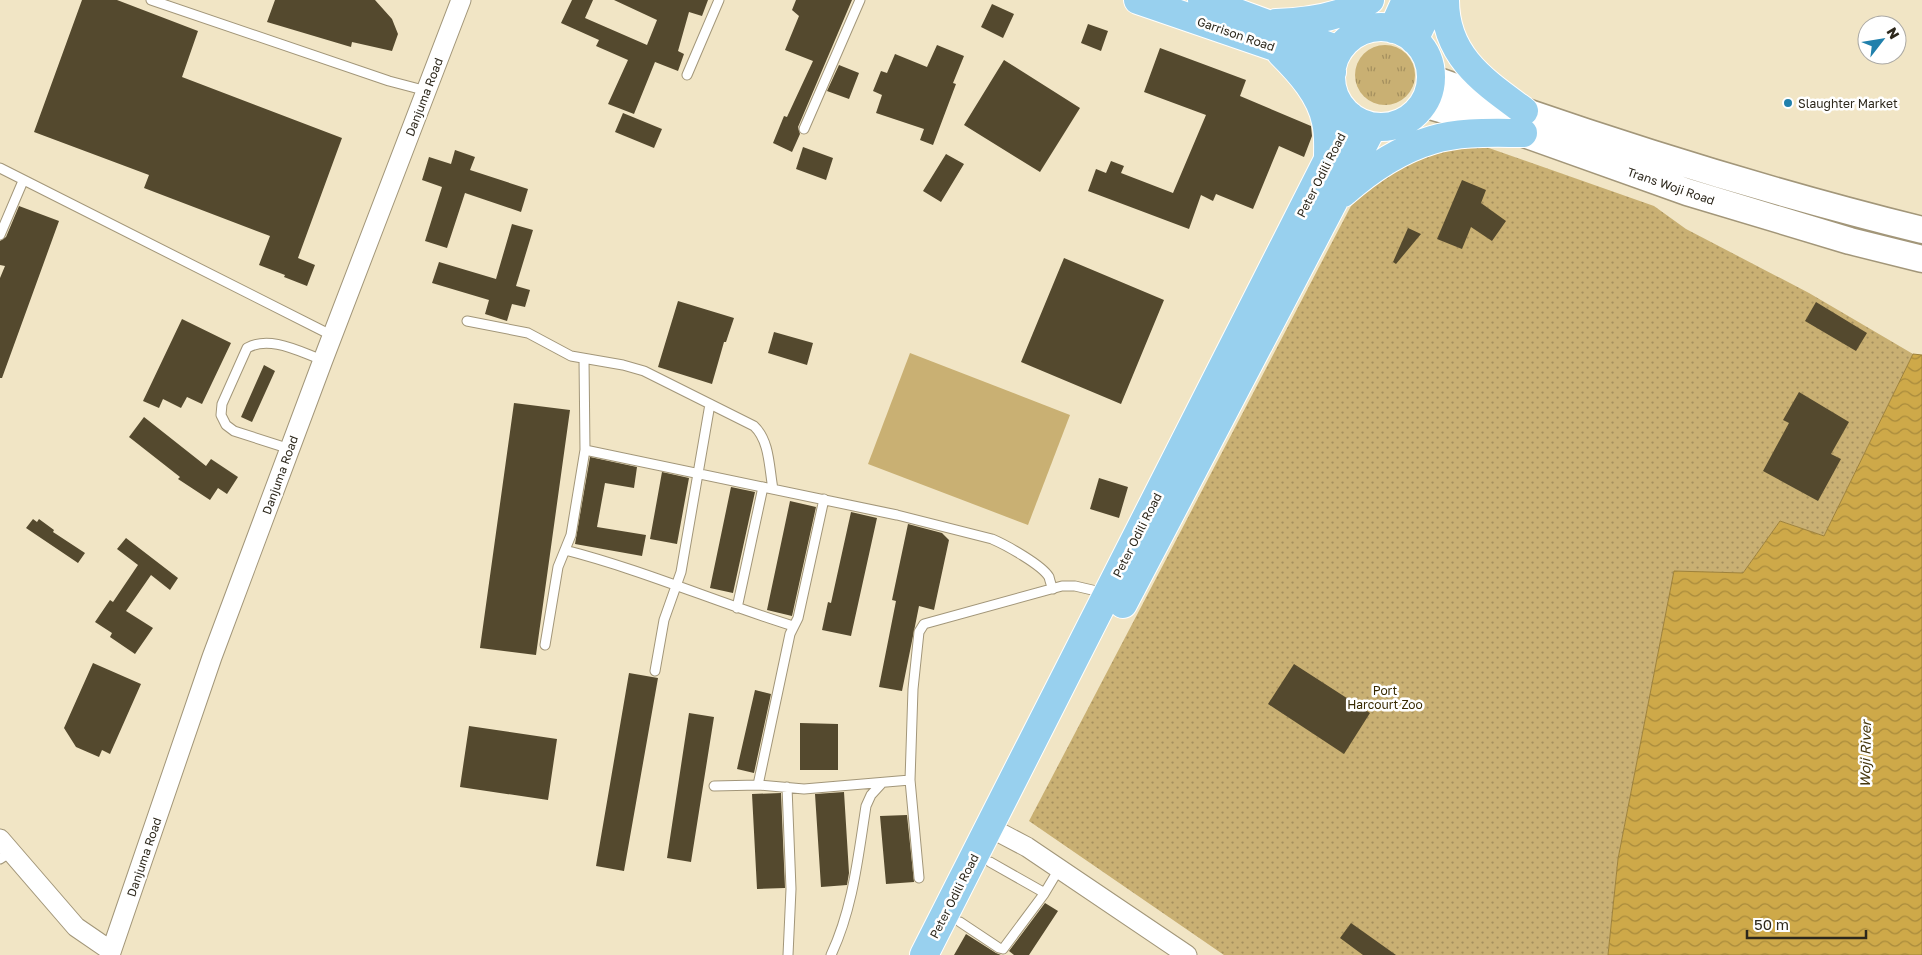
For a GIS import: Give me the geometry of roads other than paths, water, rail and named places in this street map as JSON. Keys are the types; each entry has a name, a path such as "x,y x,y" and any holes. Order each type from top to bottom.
{"main road":[{"name":"Garrison Road","path":"1138,0 1270,35"},
{"name":"Garrison Road","path":"1202,0 1270,35 1336,61"},
{"path":"1328,163 1326,120 1319,102 1299,71 1270,35 1294,23 1328,18 1360,6 1370,0"},
{"path":"1403,34 1406,0"},
{"path":"1403,34 1433,0"},
{"path":"1445,0 1445,17 1449,33 1459,52 1472,69 1524,122"},
{"path":"1371,29 1403,34 1424,53 1428,91 1417,112 1404,122 1387,127 1361,122 1342,107 1334,92 1336,61 1357,34 1371,29"},
{"name":"Trans Woji Road","path":"1428,91 1524,122 1922,230"},
{"name":"Peter Odili Road","path":"943,955 990,862 996,830 1107,593 1328,163 1361,122"},
{"name":"Peter Odili Road","path":"924,955 996,830 1331,204 1361,122"},
{"path":"1331,204 1366,173 1402,151 1432,140 1524,122"},
{"name":"Trans Woji Road","path":"1524,122 1687,192 1850,241 1922,259"}],"street":[{"name":"Danjuma Road","path":"111,953 212,657 461,0"},
{"path":"996,830 1059,869 1187,955"},
{"path":"4,850 76,927 111,953"}],"lane":[{"path":"151,0 390,81 427,91"},
{"path":"687,75 719,0"},
{"path":"804,129 860,0"},
{"path":"0,168 333,336"},
{"path":"0,235 24,181"},
{"path":"466,321 528,333 571,356 623,365 644,371 754,426 761,432 765,442 773,489"},
{"path":"290,449 234,430 226,425 221,415 222,404 247,348 256,343 267,342 323,360"},
{"path":"545,645 558,567 571,535 586,450 584,359"},
{"path":"655,671 664,620 681,572 710,404"},
{"path":"586,450 897,515 992,539 1007,545 1044,571 1049,577 1053,589"},
{"path":"737,608 763,487"},
{"path":"758,785 790,634 798,618 824,500"},
{"path":"565,550 607,561 793,626"},
{"path":"919,878 910,780 913,688 919,632 924,624 1053,589 1076,586 1107,593"},
{"path":"714,786 758,785 804,789 910,780"},
{"path":"831,955 844,924 853,888 866,806 871,795 882,783"},
{"path":"787,787 791,890 788,955"},
{"path":"990,862 1043,892"},
{"path":"960,922 1003,949 1044,894 1043,892 1059,869"}],"water":[{"name":"Woji River","path":"1913,354 1922,355 1922,955 1608,955 1618,859 1674,571 1743,573 1780,521 1824,536"}],"place":[{"name":"Slaughter Market","path":"1788,103"}],"park label":[{"name":"Port Harcourt Zoo","path":"1385,697"}]}
